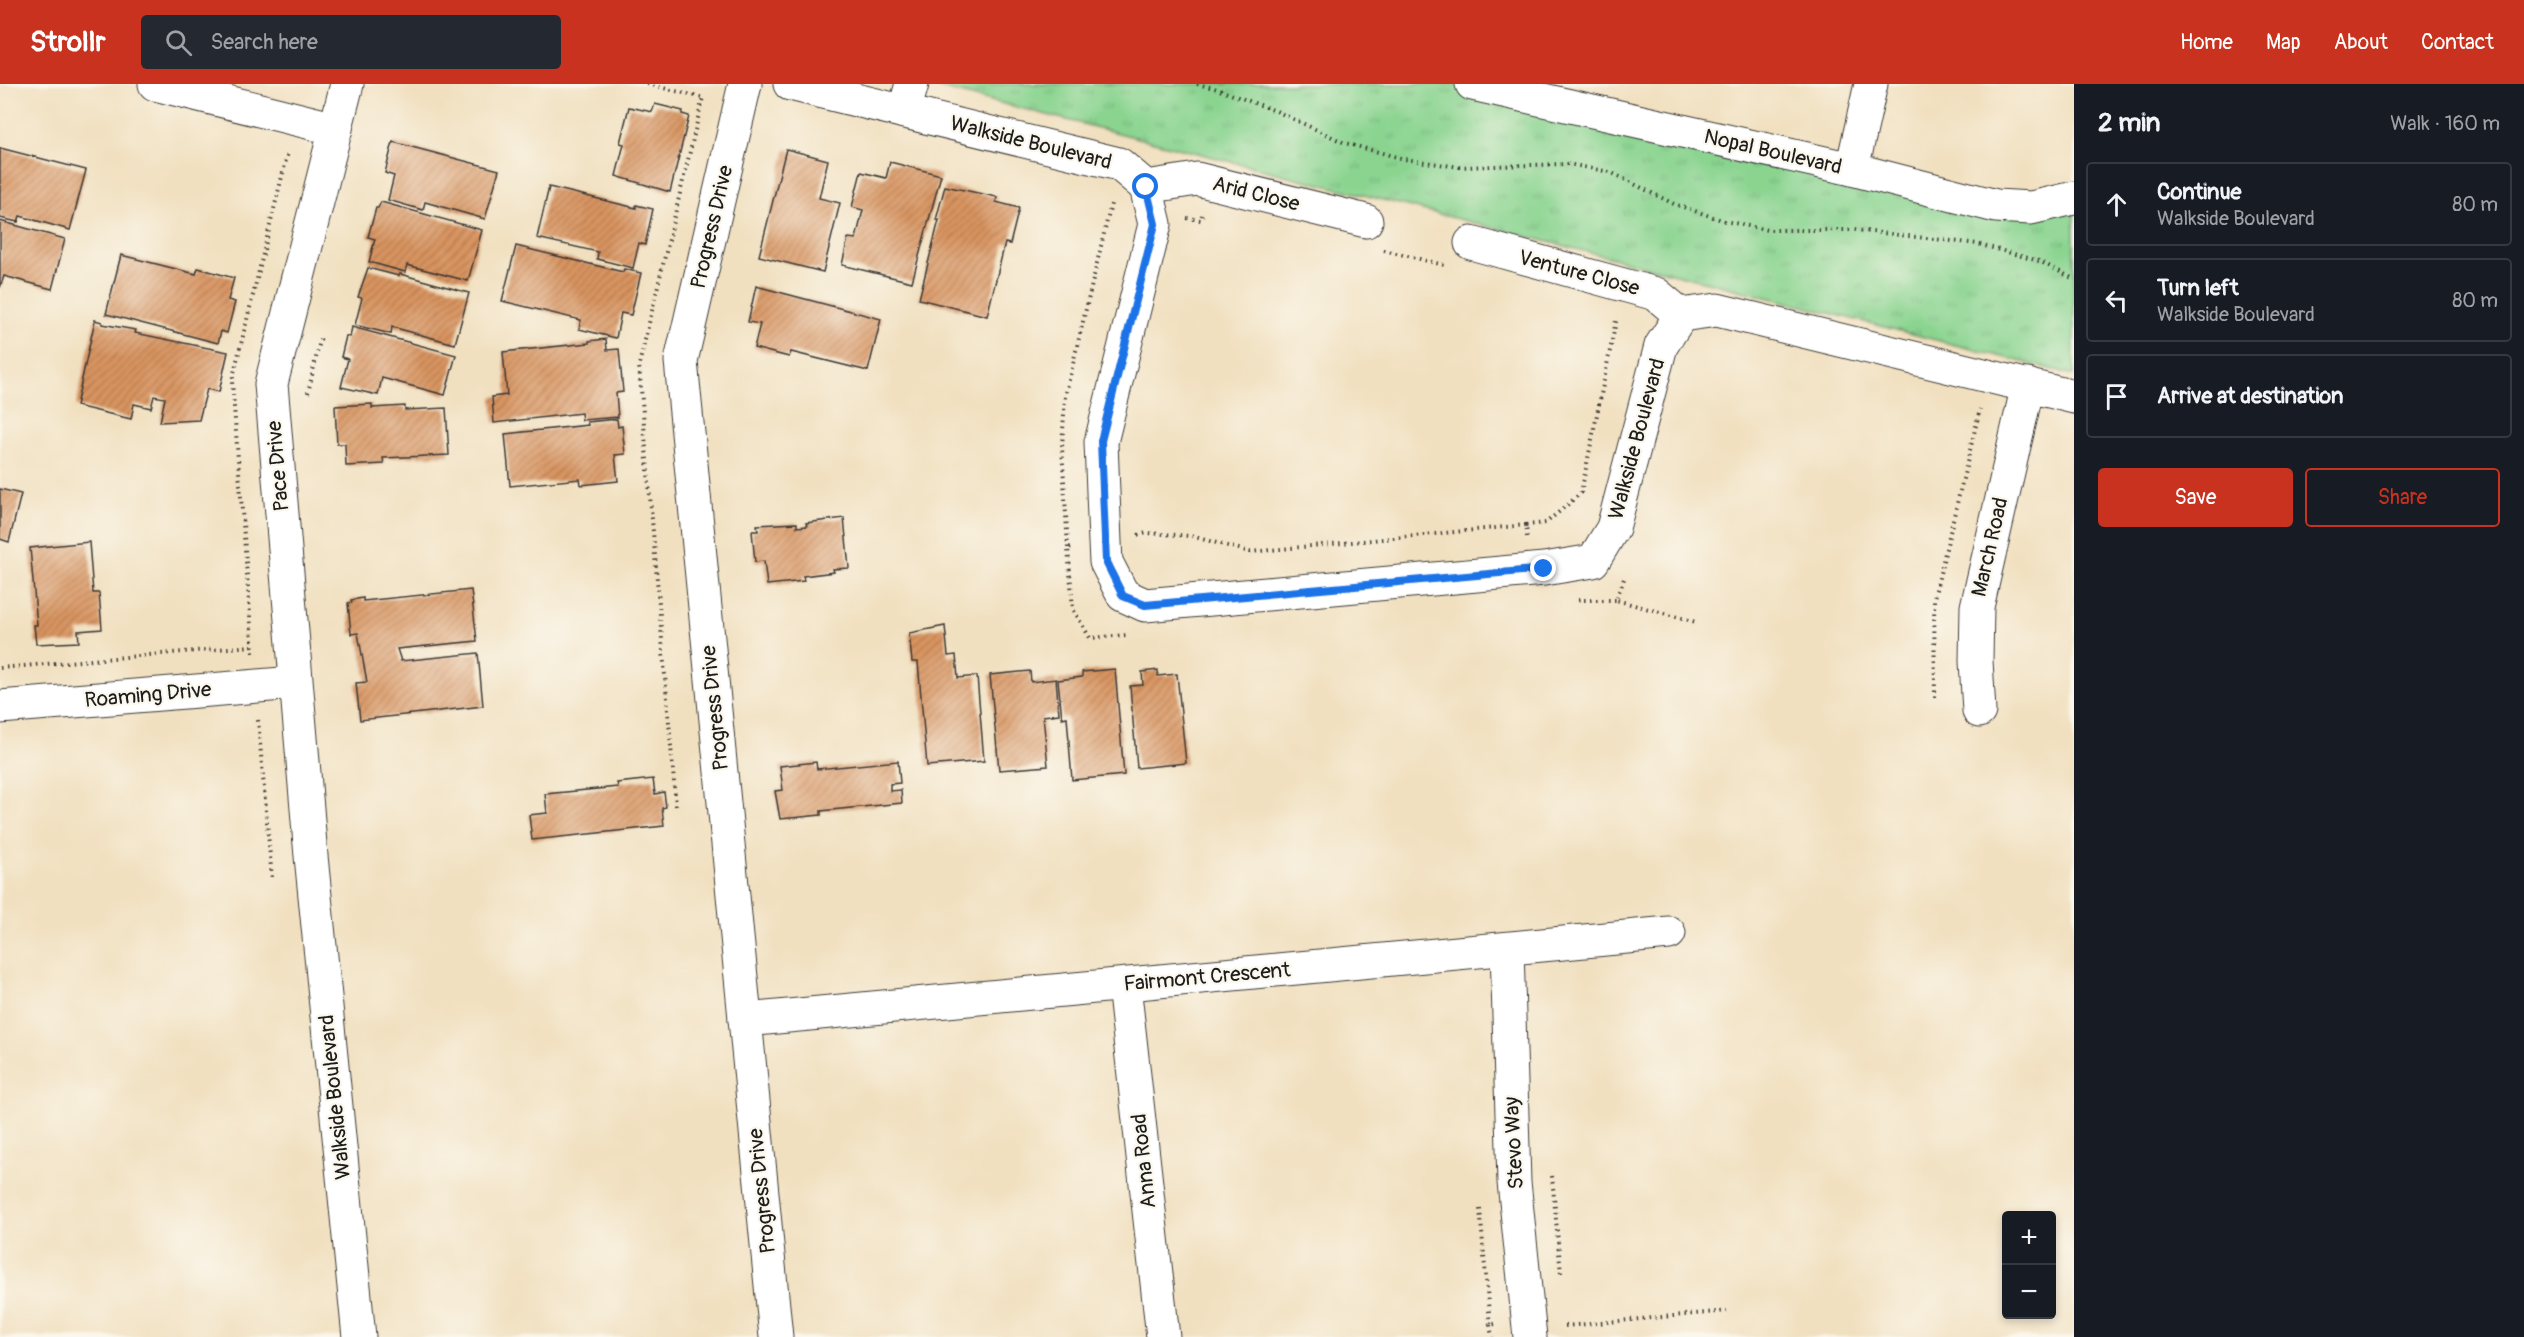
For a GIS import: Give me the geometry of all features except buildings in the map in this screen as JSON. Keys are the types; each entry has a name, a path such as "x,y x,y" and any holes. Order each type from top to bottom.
{"street":[{"path":"155,84 336,129"},
{"name":"Pace Drive","path":"311,856 271,384 347,84"},
{"name":"Progress Drive","path":"745,84 681,361 776,1337"},
{"name":"Walkside Boulevard","path":"790,84 908,98 1119,164 1146,187 1155,224 1101,441 1106,562 1123,596 1145,605 1530,570 1593,561 1613,528 1661,346 1681,315"},
{"name":"Nopal Boulevard","path":"1473,84 1852,169 1996,206 2031,208 2074,198"},
{"path":"1852,169 1871,84"},
{"name":"Arid Close","path":"1146,187 1197,179 1366,221"},
{"name":"Venture Close","path":"1470,243 1656,294 1681,315"},
{"path":"1681,315 1717,310 2074,397"},
{"name":"March Road","path":"1979,711 1976,661 1977,607 2028,386"},
{"name":"Roaming Drive","path":"0,707 295,683"},
{"name":"Walkside Boulevard","path":"311,856 359,1337"},
{"name":"Fairmont Crescent","path":"745,1020 1669,933"},
{"name":"Stevo Way","path":"1507,949 1514,1182 1530,1337"},
{"name":"Anna Road","path":"1124,985 1163,1337"}],"path":[{"path":"1197,84 1276,111 1345,143 1404,159 1459,167 1568,164 1610,172 1674,204 1725,221 1767,230 1855,230 1978,244 2039,261 2074,279"},
{"path":"1184,217 1201,220 1204,206"},
{"path":"1366,221 1362,245 1467,270 1470,243"},
{"path":"1530,570 1526,525 1546,524 1581,493 1616,321"},
{"path":"308,393 324,325"},
{"path":"1968,406 2019,419"},
{"path":"1935,698 1934,598 1980,409"},
{"path":"1137,524 1137,535"},
{"path":"1616,600 1628,570"},
{"path":"1568,600 1616,600 1696,622"},
{"path":"0,669 252,646"},
{"path":"1552,1176 1561,1282"},
{"path":"1565,1326 1726,1311"},
{"path":"1564,1317 1566,1337"},
{"path":"1490,1325 1492,1337"}],"green space":[{"path":"925,84 1472,84 1996,206 2074,198 2074,375"}],"route":[{"path":"1146,187 1155,224 1101,441 1106,562 1123,596 1145,605 1544,569"}]}
